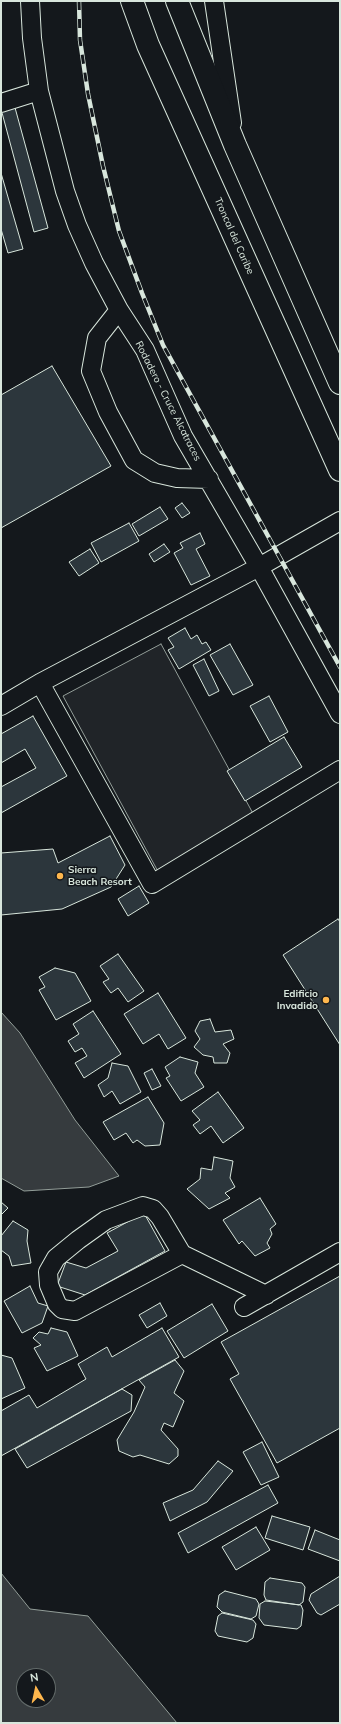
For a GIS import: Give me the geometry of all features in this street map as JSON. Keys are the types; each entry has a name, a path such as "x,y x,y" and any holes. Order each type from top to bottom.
{"highway":[{"name":"Troncal del Caribe","path":"132,1 148,45 340,470"},
{"path":"176,1 235,145 340,383"}],"street":[{"name":"Rodadero - Cruce Alcatraces","path":"30,1 32,38 39,91 65,191 91,257 119,310 145,350 183,436 259,568 340,714"},
{"path":"214,1 235,145"},
{"path":"1,103 39,91"},
{"path":"119,310 97,338 91,371 108,412 134,460 155,474 177,478 208,479"},
{"path":"1,706 40,683 259,568 340,521"},
{"path":"40,683 152,884 161,876 340,770"},
{"path":"182,1254 74,1311 62,1309 57,1304 49,1285 48,1272 56,1258 106,1220 143,1206 152,1209 160,1217 182,1254 266,1294"},
{"path":"244,1307 340,1252"}],"shaded area":[{"path":"161,644 256,819 161,877 63,696"},
{"path":"1,1012 20,1033 75,1120 119,1176 89,1187 24,1191 1,1178"},
{"path":"1,1573 30,1609 88,1616 177,1723 1,1723"}],"building":[{"path":"14,104 48,228 34,232 1,109"},
{"path":"1,173 23,249 8,253 1,229"},
{"path":"52,366 111,466 1,528 1,395"},
{"path":"182,503 190,513 182,518 175,508"},
{"path":"160,507 168,519 139,536 132,524"},
{"path":"129,523 139,541 101,562 91,543"},
{"path":"200,533 205,544 196,549 210,576 191,585 174,553 183,548 180,543"},
{"path":"164,544 170,552 154,562 149,554"},
{"path":"90,549 99,563 79,576 69,562"},
{"path":"185,628 191,639 197,635 202,644 206,642 211,650 179,669 168,650 174,647 168,638"},
{"path":"230,644 253,685 233,695 210,655"},
{"path":"204,659 219,691 209,696 193,665"},
{"path":"269,696 288,732 270,742 250,706"},
{"path":"33,716 67,776 1,813 1,787 36,768 25,749 1,763 1,734"},
{"path":"284,737 302,767 245,801 227,771"},
{"name":"Sierra Beach Resort","path":"110,836 125,865 111,887 62,909 1,915 1,853 53,849 58,863"},
{"path":"139,886 149,903 128,916 118,899"},
{"name":"Edificio Invadido","path":"338,919 340,922 340,1045 283,955"},
{"path":"118,954 144,991 128,1002 118,988 111,993 103,982 109,979 100,966"},
{"path":"55,968 75,973 91,1001 56,1020 39,990 45,987 39,977"},
{"path":"158,993 186,1038 168,1049 159,1034 143,1044 124,1014"},
{"path":"93,1011 121,1054 84,1078 75,1063 87,1056 82,1048 75,1052 68,1041 79,1034 73,1024"},
{"path":"210,1019 215,1032 231,1030 234,1039 223,1044 230,1053 227,1063 214,1063 213,1057 203,1055 194,1047 200,1039 195,1031 200,1021"},
{"path":"180,1057 198,1062 195,1073 204,1087 181,1101 166,1078 170,1076 165,1067"},
{"path":"112,1063 128,1066 141,1092 120,1104 112,1091 104,1097 98,1085 108,1078"},
{"path":"152,1069 161,1086 152,1090 144,1073"},
{"path":"218,1092 244,1128 223,1143 211,1126 200,1134 193,1125 200,1120 192,1111"},
{"path":"148,1097 164,1123 160,1145 145,1146 137,1140 133,1143 126,1133 114,1140 103,1122"},
{"path":"214,1157 233,1161 230,1178 235,1187 225,1193 230,1198 209,1209 187,1189 200,1179 201,1168 212,1170"},
{"path":"260,1198 276,1224 270,1229 272,1234 267,1243 270,1248 255,1256 242,1241 239,1244 223,1220"},
{"path":"1,1202 8,1208 1,1215"},
{"path":"144,1213 165,1251 85,1295 57,1286 66,1262 86,1268 118,1251 107,1233"},
{"path":"13,1221 28,1230 27,1241 31,1263 12,1266 9,1256 1,1250 1,1236"},
{"path":"340,1276 340,1428 277,1463 230,1379 239,1374 221,1342"},
{"path":"30,1286 38,1303 48,1306 42,1323 22,1333 4,1301"},
{"path":"160,1303 167,1316 147,1328 139,1315"},
{"path":"212,1304 228,1331 184,1358 167,1331"},
{"path":"51,1328 67,1332 78,1356 47,1371 34,1348 41,1345 33,1338 39,1332 48,1334"},
{"path":"162,1328 179,1357 1,1456 1,1411 29,1395 37,1408 86,1379 78,1364 107,1347 112,1357"},
{"path":"1,1355 12,1358 25,1388 1,1399"},
{"path":"175,1360 184,1371 174,1393 184,1401 173,1427 164,1423 161,1430 178,1449 178,1456 169,1464 140,1455 133,1457 119,1451 117,1440 134,1412 145,1387 139,1380"},
{"path":"122,1389 132,1395 131,1411 27,1468 15,1449"},
{"path":"262,1442 279,1477 261,1485 243,1452"},
{"path":"218,1461 233,1471 207,1502 170,1521 163,1503 193,1490"},
{"path":"268,1485 278,1503 188,1553 178,1533"},
{"path":"272,1516 310,1527 303,1550 265,1538"},
{"path":"256,1527 270,1550 236,1570 222,1547"},
{"path":"315,1530 340,1540 340,1561 308,1549"},
{"path":"340,1576 340,1604 321,1615 317,1613 309,1600 311,1594"},
{"path":"270,1578 302,1583 305,1587 303,1602 299,1605 266,1600 264,1595 265,1582"},
{"path":"225,1591 256,1599 259,1604 256,1616 251,1619 222,1612 217,1607 219,1595"},
{"path":"265,1601 301,1605 303,1610 301,1626 297,1629 264,1625 259,1618 260,1604"},
{"path":"222,1613 253,1620 256,1624 253,1638 247,1642 218,1636 215,1631 218,1616"}],"railway":[{"path":"79,1 80,40 88,94 103,166 119,231 142,293 163,345 340,667"}],"place":[{"name":"Sierra Beach Resort","path":"60,876"},
{"name":"Edificio Invadido","path":"326,1000"}]}
